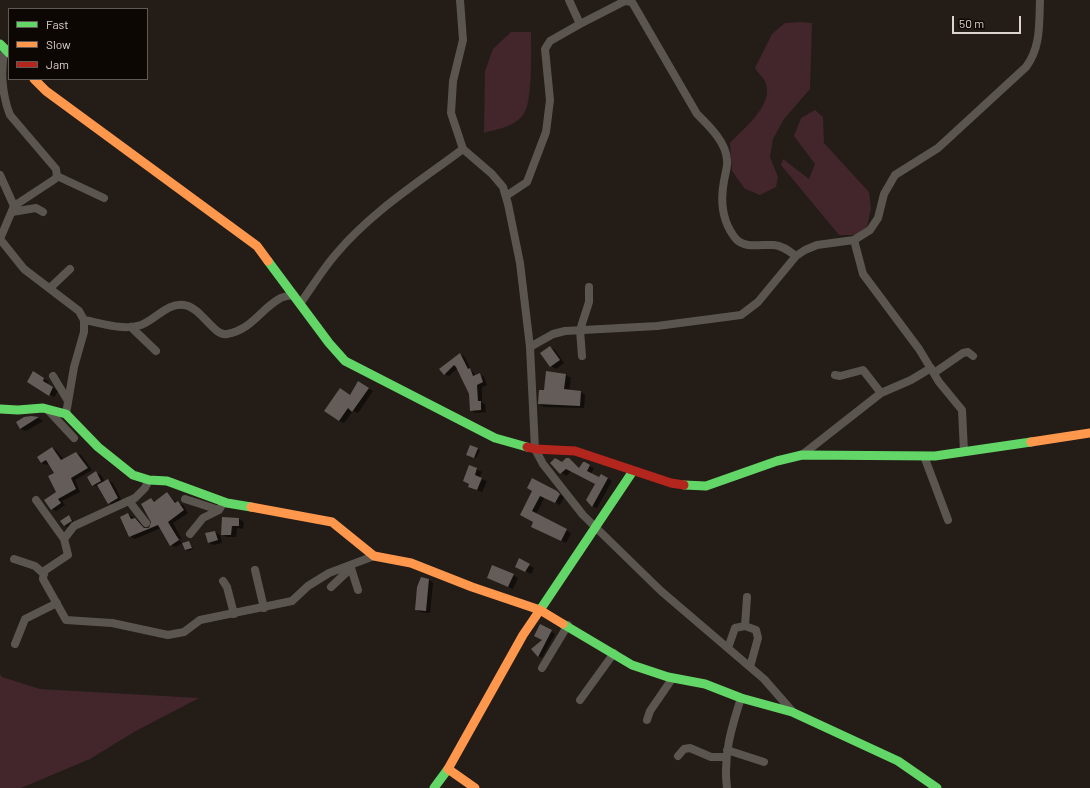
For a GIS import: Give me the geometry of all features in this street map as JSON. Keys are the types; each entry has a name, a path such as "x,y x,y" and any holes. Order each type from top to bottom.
{"street":[{"path":"460,0 464,40 454,81 451,113 463,149 492,174 503,186 506,196 520,263 530,347 535,449 560,487 582,514 661,591 764,679 792,712"},
{"path":"570,0 580,24"},
{"path":"530,347 553,334 565,330 657,326 741,314 758,302 796,256 817,245 854,240 870,230 878,218 884,194 895,176 938,148 1026,67 1034,57 1038,45 1040,0"},
{"path":"506,196 527,182 546,132 550,100 545,49 550,42 580,24 625,1 632,2 697,114 710,126 725,150 727,161 722,194 723,218 737,240 748,245 775,245 788,249 796,256"},
{"path":"5,49 1,62 5,104 10,115 56,168 58,176"},
{"path":"35,80 46,91 257,246 329,343 345,361 495,438 535,449 575,451 671,484 692,487 706,486 777,461 802,455 924,456 964,452 1090,433"},
{"path":"300,304 335,255 352,237 380,211 463,149"},
{"path":"0,175 13,209"},
{"path":"58,176 104,198"},
{"path":"58,176 13,209 0,239 24,269 79,311 84,320 84,332 74,367 66,414"},
{"path":"13,209 36,208 43,212"},
{"path":"854,240 863,274 962,410 964,452"},
{"path":"50,288 70,269"},
{"path":"582,356 580,330 589,302 589,287"},
{"path":"84,320 125,328 141,324 170,307 182,304 192,307 219,333 226,335 247,327 280,298 294,295"},
{"path":"131,326 156,351"},
{"path":"802,455 880,393 933,371 963,353 968,352 973,356"},
{"path":"834,375 840,376 863,370 880,393"},
{"path":"53,376 68,401"},
{"path":"47,409 74,438"},
{"path":"0,410 47,409 66,414 98,447 133,475 149,480 167,481 221,506"},
{"path":"924,456 948,520"},
{"path":"434,788 448,769 523,635 633,471"},
{"path":"64,539 74,526 129,501 145,488 149,480"},
{"path":"185,499 221,506 332,522 374,556 411,563 472,587 540,610 568,625 632,665 672,679 705,684 741,698 792,712 898,761 936,788"},
{"path":"36,500 64,539 68,556 44,571 43,579 66,620 112,623 168,635 184,632 200,620 292,601 308,586 329,573 351,567 374,556"},
{"path":"129,501 146,523"},
{"path":"190,534 204,518 221,506"},
{"path":"14,560 35,566 44,574"},
{"path":"331,587 351,567"},
{"path":"351,567 358,590"},
{"path":"255,570 264,608"},
{"path":"223,581 227,587 234,614"},
{"path":"745,626 747,597"},
{"path":"15,644 25,619 57,602"},
{"path":"542,668 568,625"},
{"path":"728,648 735,628 745,626 756,630 758,638 750,667"},
{"path":"580,700 614,653"},
{"path":"647,720 650,711 672,679"},
{"path":"727,788 726,753 729,734 741,698"},
{"path":"678,756 684,749 690,748 711,757 726,753 764,762"},
{"path":"448,769 475,788"}],"shaded area":[{"path":"785,23 812,23 810,89 784,119 773,139 770,157 778,177 776,187 760,195 745,189 732,171 730,143 756,116 765,101 767,92 766,84 755,68 772,34"},
{"path":"511,32 531,32 531,75 526,109 519,119 510,125 484,133 485,71 493,49"},
{"path":"815,110 823,117 824,143 869,192 871,209 867,227 856,235 839,235 781,165 783,159 809,179 815,164 794,136 801,118"},
{"path":"0,674 2,677 40,689 199,698 134,732 90,759 21,788 0,788"}],"building":[{"path":"550,346 560,360 550,367 540,353"},
{"path":"460,353 468,369 470,368 473,376 480,373 483,382 477,385 478,401 481,401 481,410 470,411 469,394 454,365 444,375 439,369"},
{"path":"33,371 44,378 43,381 53,387 49,396 27,382"},
{"path":"546,371 566,374 564,389 581,391 580,406 538,404 539,390 544,390"},
{"path":"358,381 369,388 352,412 348,408 339,421 324,411 340,388 350,395"},
{"path":"24,417 39,417 20,429 16,422"},
{"path":"470,445 478,448 474,458 466,455"},
{"path":"52,447 61,460 76,452 88,468 71,478 76,489 58,499 61,503 51,510 44,500 56,492 48,476 54,473 46,460 41,463 37,457"},
{"path":"555,458 562,462 566,458 569,458 579,468 583,462 585,462 590,465 587,471 599,477 601,474 608,478 592,507 586,500 595,484 566,469 560,474 550,463"},
{"path":"469,465 477,468 475,475 482,478 477,490 468,487 469,484 463,481"},
{"path":"96,471 101,481 92,486 87,477"},
{"path":"532,478 560,494 555,503 540,496 532,511 567,529 561,541 531,527 533,522 520,515 532,491 527,488"},
{"path":"108,479 118,498 108,504 97,485"},
{"path":"167,492 175,503 178,501 184,510 168,522 179,540 170,546 158,525 129,537 120,517 128,513 131,519 135,518 144,528 149,528 151,522 141,504 151,498 154,502"},
{"path":"69,515 72,521 64,526 60,521"},
{"path":"222,517 239,518 239,526 232,526 231,535 221,535"},
{"path":"215,531 218,540 208,543 205,533"},
{"path":"189,541 192,548 185,550 182,543"},
{"path":"519,558 530,564 525,572 515,567"},
{"path":"492,565 514,574 508,587 487,578"},
{"path":"421,577 429,579 426,611 415,610 417,587"},
{"path":"540,624 552,630 538,657 531,649 542,640 534,636"}],"traffic: fast":[{"path":"0,44 8,52"},
{"path":"268,261 329,343 345,361 495,438 527,447"},
{"path":"0,409 18,410 43,408 66,414 98,447 133,475 149,480 167,481 227,503 251,507"},
{"path":"684,485 706,486 777,461 802,455 935,456 1031,442"},
{"path":"540,610 633,471"},
{"path":"563,624 632,665 668,677 705,684 741,698 792,712 898,761 937,788"},
{"path":"434,788 448,769"}],"traffic: slow":[{"path":"35,80 46,91 257,246 268,261"},
{"path":"1031,442 1090,433"},
{"path":"251,507 332,522 374,556 411,563 472,587 540,610 563,624"},
{"path":"475,788 448,769 523,635 540,610"}],"traffic: jam":[{"path":"527,447 535,449 575,451 671,483 684,485"}]}
